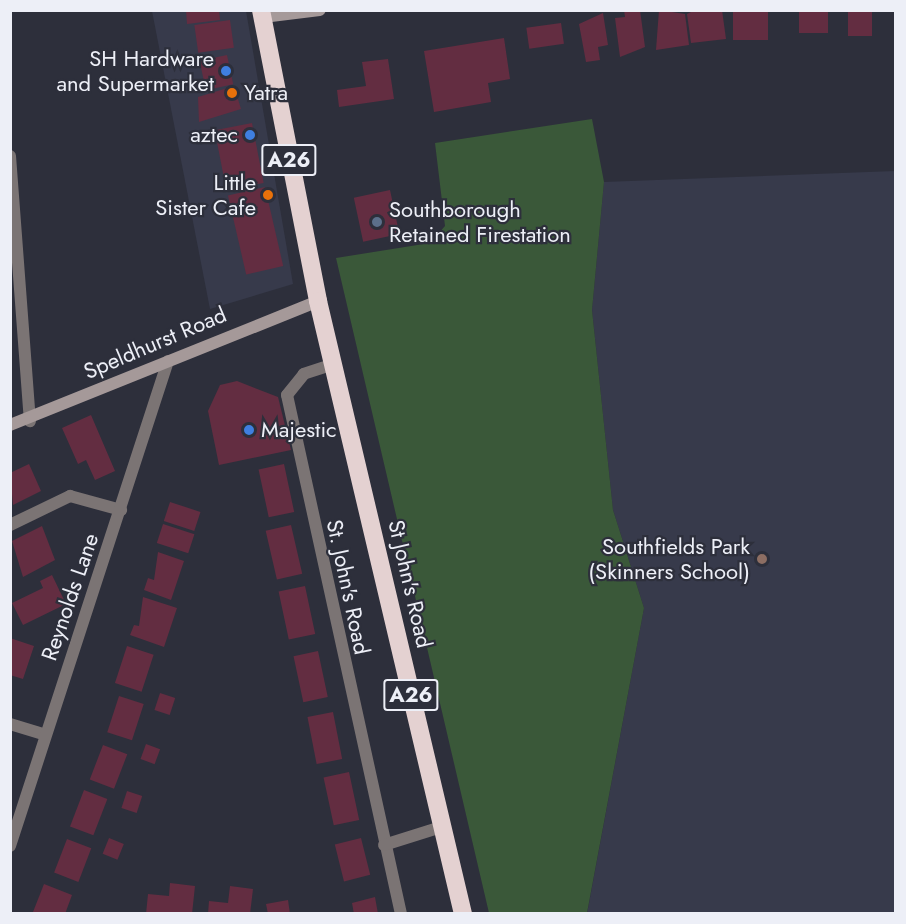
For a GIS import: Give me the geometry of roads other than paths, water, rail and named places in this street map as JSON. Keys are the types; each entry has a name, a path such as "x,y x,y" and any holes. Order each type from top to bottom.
{"highway":[{"name":"A26","path":"262,14 318,301"},
{"name":"St John's Road","path":"318,301 463,914"}],"street":[{"path":"262,14 320,10"},
{"path":"10,156 30,421"},
{"name":"Speldhurst Road","path":"10,425 30,421 168,360 318,301"},
{"name":"Reynolds Lane","path":"10,846 168,360"},
{"name":"St. John's Road","path":"334,364 304,374 287,395 384,845 401,914"},
{"path":"10,525 70,496 121,510"},
{"path":"10,724 45,735"},
{"path":"384,845 441,827"}],"place":[{"name":"SH Hardware and Supermarket","path":"226,71"},
{"name":"Yatra","path":"232,93"},
{"name":"aztec","path":"250,135"},
{"name":"Little Sister Cafe","path":"268,195"},
{"name":"Southborough Retained Firestation","path":"377,222"},
{"name":"Majestic","path":"249,430"},
{"name":"Southfields Park (Skinners School)","path":"762,559"}]}
